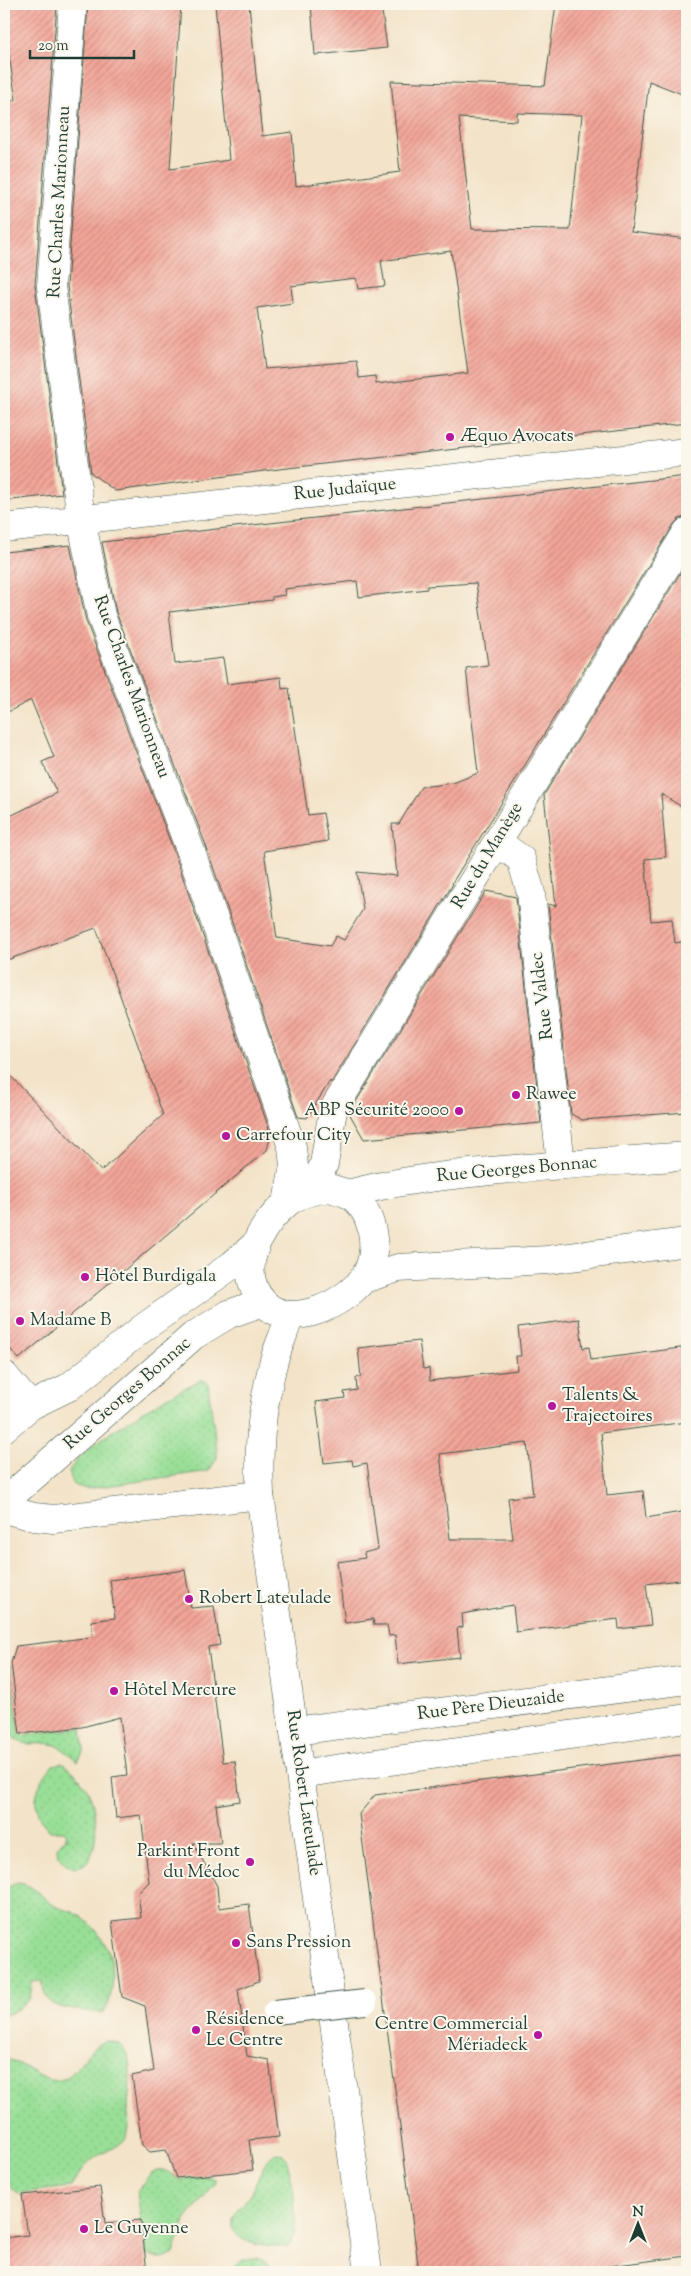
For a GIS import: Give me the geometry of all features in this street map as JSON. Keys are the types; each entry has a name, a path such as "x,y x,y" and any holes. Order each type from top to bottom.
{"street":[{"name":"Rue Charles Marionneau","path":"73,4 51,286 81,519 101,616 190,850 292,1147 294,1166 287,1202"},
{"name":"Rue Judaïque","path":"4,528 687,452"},
{"name":"Rue du Manège","path":"312,1190 324,1164 333,1110 687,532"},
{"name":"Rue Valdec","path":"497,842 521,859 531,893 561,1164"},
{"name":"Rue Georges Bonnac","path":"348,1194 379,1185 420,1178 561,1164 687,1156"},
{"path":"4,1428 30,1406 69,1387 143,1328 232,1265 255,1244 287,1202 312,1190 330,1188 348,1194 357,1202 368,1218 372,1235 373,1254 364,1278"},
{"path":"255,1244 249,1270 254,1287 263,1302 275,1312 288,1316 313,1312 350,1291 364,1278 398,1268 547,1260 687,1242"},
{"name":"Rue Georges Bonnac","path":"4,1502 193,1336 229,1314 263,1302"},
{"name":"Rue Robert Lateulade","path":"288,1316 286,1330 273,1362 261,1420 258,1452 260,1495 368,2272"},
{"path":"4,1375 30,1406"},
{"path":"4,1509 34,1517 54,1519 260,1495"},
{"name":"Rue Père Dieuzaide","path":"294,1731 687,1680"},
{"path":"300,1774 687,1718"},
{"path":"276,2012 365,2002"}],"green space":[{"path":"201,1380 208,1384 217,1452 217,1458 209,1471 86,1489 74,1485 69,1473 76,1462 89,1449 149,1408"},
{"path":"10,1664 20,1735 82,1728 84,1750 78,1761 56,1745 46,1743 28,1744 15,1739 11,1734 6,1722 4,1702 5,1678"},
{"path":"62,1763 71,1769 89,1793 95,1818 95,1844 92,1855 86,1863 78,1867 66,1865 58,1856 57,1848 66,1839 65,1831 50,1831 38,1814 36,1806 38,1789 42,1781 53,1765"},
{"path":"16,1883 27,1885 55,1906 77,1914 98,1933 110,1957 113,1970 113,1983 105,2011 101,2013 62,2008 48,1999 44,1991 43,1981 32,1982 30,1998 18,2009 4,2016 4,1890"},
{"path":"106,2041 117,2043 124,2049 128,2057 130,2078 129,2128 127,2136 120,2144 90,2162 71,2187 18,2193 8,2184 4,2175 4,2059 17,2063 45,2078 60,2080 74,2071 91,2050"},
{"path":"276,2153 283,2154 287,2161 295,2215 293,2240 289,2246 282,2247 253,2244 237,2235 233,2229 233,2221 236,2214 252,2192 268,2160"},
{"path":"157,2170 169,2172 180,2179 211,2177 215,2179 216,2183 185,2220 174,2254 164,2259 146,2255 137,2192 153,2172"},
{"path":"252,2258 265,2262 273,2272 228,2272 243,2260"}],"building":[{"path":"4,4 57,4 35,285 62,494 4,501 4,102 16,100 6,36 4,37"},
{"path":"88,4 181,4 170,169 229,160 215,4 249,4 262,136 292,132 296,186 400,172 391,81 545,86 556,4 687,4 687,96 649,81 631,232 687,239 687,423 279,469 115,491 91,473 67,286","holes":["517,113 582,115 570,230 472,229 459,118 517,121","451,251 468,373 376,384 375,376 359,378 356,361 265,369 257,308 293,303 291,286 356,278 358,289 385,286 381,261"]},
{"path":"311,4 381,4 387,48 315,55"},
{"path":"687,476 687,516 679,519 674,524 331,1083 330,1081 307,1118 298,1117 205,843 116,612 102,542","holes":["357,581 359,597 427,589 427,586 476,583 488,665 466,668 478,773 453,783 421,787 399,824 392,824 397,876 357,872 363,909 344,940 336,936 330,946 277,938 264,851 328,841 323,813 308,815 289,688 282,689 281,677 227,684 223,658 175,664 169,612 272,600 272,597 285,595 284,589"]},
{"path":"70,545 86,621 175,854 271,1135 267,1150 19,1359 4,1342 4,1069 101,1171 163,1115 96,928 4,961 4,819 57,793 42,762 54,757 31,700 4,714 4,552"},
{"path":"687,562 687,810 661,794 666,857 645,859 651,921 672,919 675,943 687,941 687,1112 582,1120 571,1114 548,904 556,906 544,795"},
{"path":"486,891 516,897 541,1123 364,1139 349,1113"},
{"path":"579,1319 583,1348 589,1347 591,1360 687,1347 687,1422 601,1433 607,1495 643,1491 646,1518 687,1511 687,1579 646,1584 651,1625 619,1629 618,1619 516,1632 513,1605 462,1614 463,1627 457,1628 460,1657 398,1664 395,1635 389,1636 387,1625 374,1625 373,1619 345,1623 337,1562 365,1558 364,1553 378,1549 367,1463 353,1466 352,1460 324,1463 316,1402 345,1398 344,1392 357,1390 356,1378 361,1377 358,1348 419,1341 423,1369 429,1368 430,1381 517,1370 516,1356 521,1356 518,1327","holes":["527,1443 533,1495 508,1498 513,1539 450,1539 440,1454"]},
{"path":"185,1570 191,1608 214,1606 220,1645 208,1647 223,1762 235,1761 240,1801 216,1805 221,1843 193,1843 217,1886 219,1908 249,1904 259,1981 238,1989 247,2056 269,2060 279,2137 249,2140 253,2170 176,2178 166,2150 150,2152 142,2145 132,2076 154,2071 145,2006 122,1997 112,1921 141,1918 138,1893 149,1882 141,1815 116,1818 112,1777 127,1775 120,1717 82,1727 20,1734 11,1663 16,1646 93,1637 91,1621 115,1618 110,1580"},
{"name":"Centre Commercial Mériadeck","path":"687,1754 687,2256 563,2272 419,2272 359,1814 375,1795"},
{"name":"Le Guyenne","path":"100,2187 105,2223 141,2220 147,2272 4,2272 4,2238 28,2235 22,2195"}],"place":[{"name":"Æquo Avocats","path":"450,437"},
{"name":"Rawee","path":"516,1095"},
{"name":"ABP Sécurité 2000","path":"459,1111"},
{"name":"Carrefour City","path":"226,1136"},
{"name":"Hôtel Burdigala","path":"85,1277"},
{"name":"Madame B","path":"20,1321"},
{"name":"Talents & Trajectoires","path":"552,1406"},
{"name":"Robert Lateulade","path":"189,1599"},
{"name":"Hôtel Mercure","path":"114,1691"},
{"name":"Parkint Front du Médoc","path":"250,1862"},
{"name":"Sans Pression","path":"236,1943"},
{"name":"Résidence Le Centre","path":"196,2030"},
{"name":"Centre Commercial Mériadeck","path":"538,2035"},
{"name":"Le Guyenne","path":"84,2229"}]}
